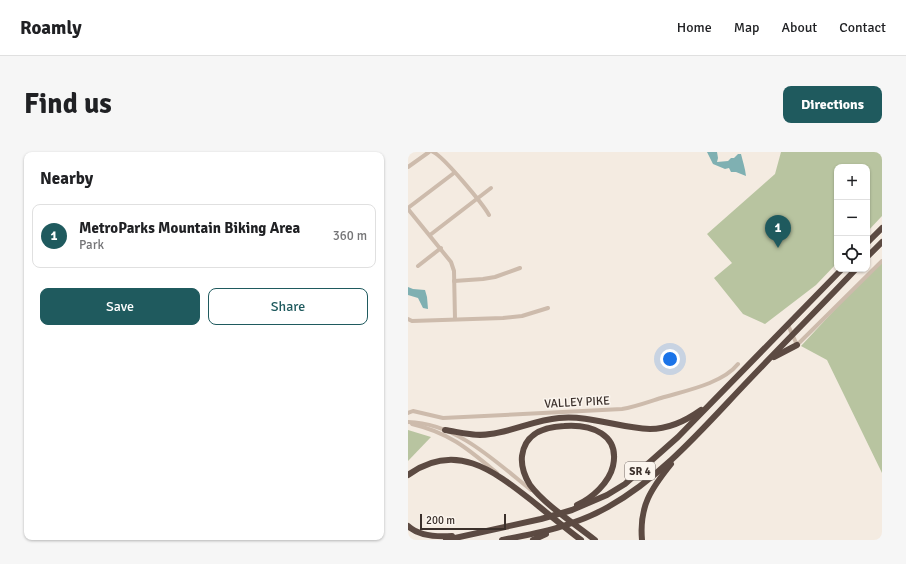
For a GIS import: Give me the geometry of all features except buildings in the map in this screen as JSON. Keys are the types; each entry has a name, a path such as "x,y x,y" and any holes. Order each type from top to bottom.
{"highway":[{"path":"870,240 882,228"},
{"path":"870,254 882,242"},
{"name":"SR 4","path":"446,540 554,515 588,504 625,484 678,437 839,272"},
{"name":"SR 4","path":"502,540 568,525 601,511 628,495 649,480 686,445 853,272"},
{"path":"766,362 797,345"},
{"path":"445,430 489,435 558,418 586,418 651,429 678,422 711,403"},
{"path":"554,515 581,503 604,483 611,473 614,460 608,439 600,432 590,427 578,425 556,426 542,429 528,440 522,456 522,461 524,473 531,486 550,505 585,532 595,540"},
{"path":"642,540 642,517 651,490 686,445"},
{"path":"408,475 428,464 447,460 455,460 484,467 504,478 580,540"},
{"path":"533,540 568,525"},
{"path":"408,526 430,535 468,536"}],"street":[{"path":"408,167 428,152"},
{"path":"433,152 478,199 489,215"},
{"path":"454,173 408,208 451,262 454,271 455,319"},
{"path":"430,235 491,188"},
{"path":"418,266 441,248"},
{"path":"788,325 797,345 882,261"},
{"path":"454,280 483,280 520,268"},
{"path":"408,319 503,318 522,316 548,308"},
{"name":"VALLEY PIKE","path":"408,413 413,411 443,418 622,409 640,405 710,383 728,374 738,364"},
{"path":"408,422 428,424 445,430 466,441 491,458 550,505"},
{"path":"408,422 434,430 449,437 468,449 504,478"}],"green space":[{"path":"781,152 882,152 882,216 870,229 870,164 834,164 834,266 816,285 765,324 743,314 714,278 732,263 707,234 775,174"},
{"path":"882,259 882,473 827,360 801,346"},
{"path":"408,430 431,437 408,461"}],"water":[{"path":"707,152 717,152 717,162 728,161 738,154 741,154 746,176 736,172 731,172 729,168 725,169 713,164"},
{"path":"408,287 425,290 428,309 423,308 418,298 408,295"}],"place":[{"name":"MetroParks Mountain Biking Area","path":"778,248"}]}
